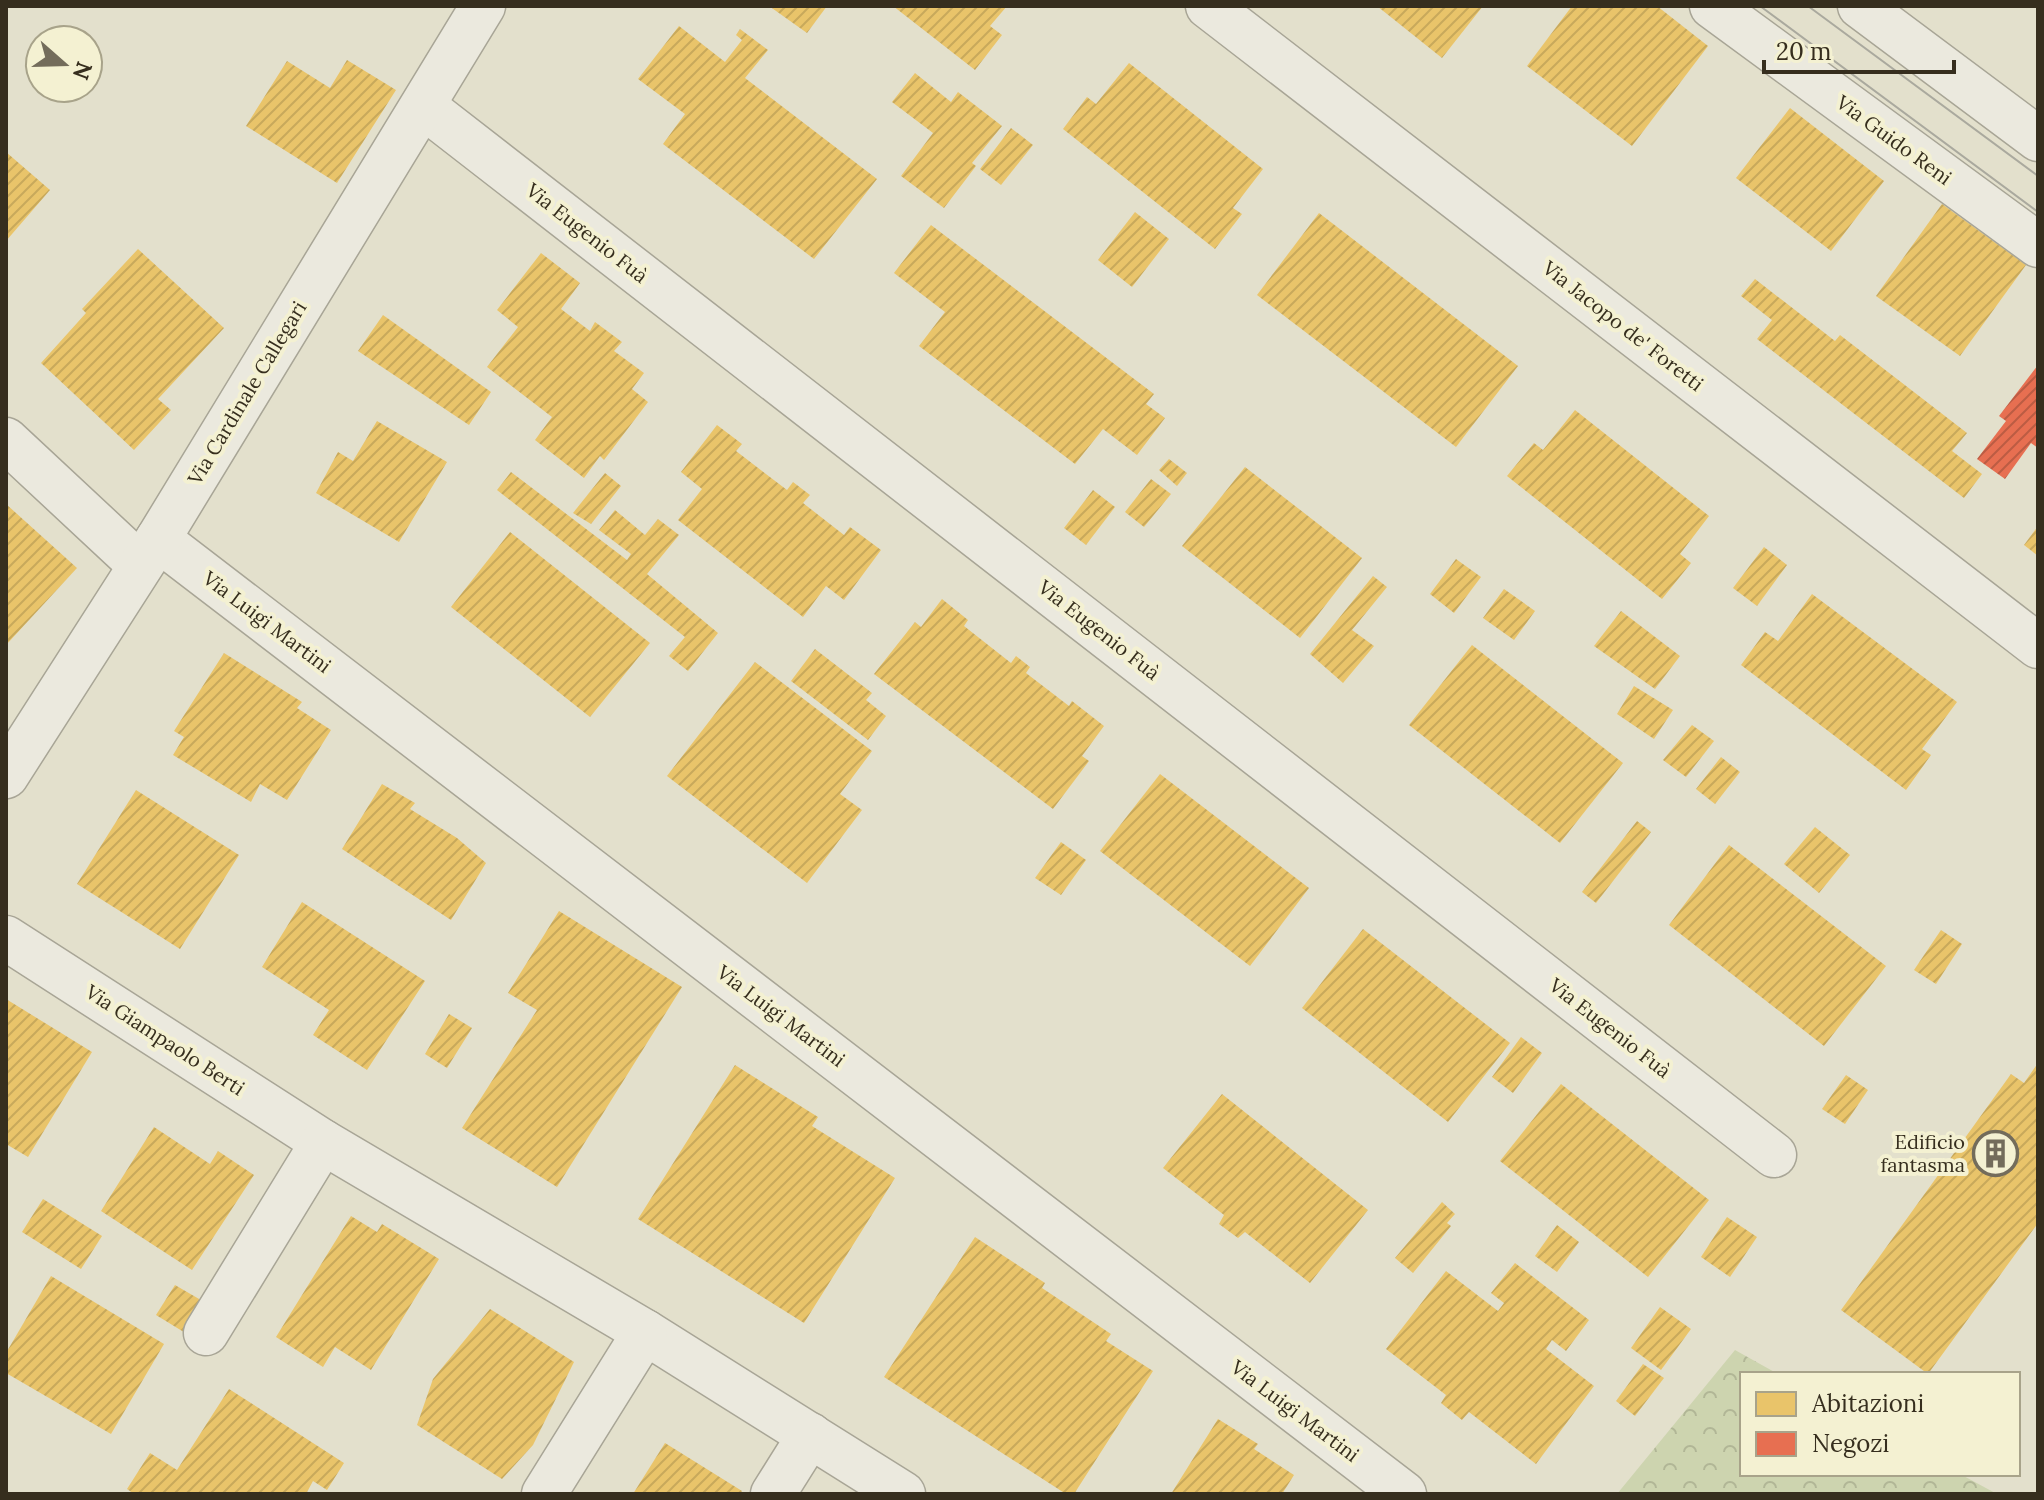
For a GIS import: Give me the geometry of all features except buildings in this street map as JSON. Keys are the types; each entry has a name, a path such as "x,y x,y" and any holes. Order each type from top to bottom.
{"street":[{"name":"Via Cardinale Callegari","path":"6,776 149,552 483,6"},
{"name":"Via Jacopo de' Foretti","path":"1208,6 2038,646"},
{"name":"Via Guido Reni","path":"1712,6 2038,245"},
{"path":"1860,6 2038,139"},
{"name":"Via Eugenio Fuà","path":"423,106 1774,1155"},
{"name":"Via Luigi Martini","path":"6,440 149,552 1404,1494"},
{"name":"Via Giampaolo Berti","path":"6,938 323,1142 645,1332 903,1494"},
{"path":"206,1333 323,1142"},
{"path":"544,1494 645,1332"},
{"path":"773,1494 810,1435"}],"green space":[{"path":"1735,1350 1774,1372 1740,1372 1740,1476 1964,1476 1997,1494 1617,1494"}],"tram line":[{"path":"1760,6 2038,212"},
{"path":"1808,6 2038,176"}],"place":[{"name":"Edificio fantasma","path":"1996,1153"}]}
